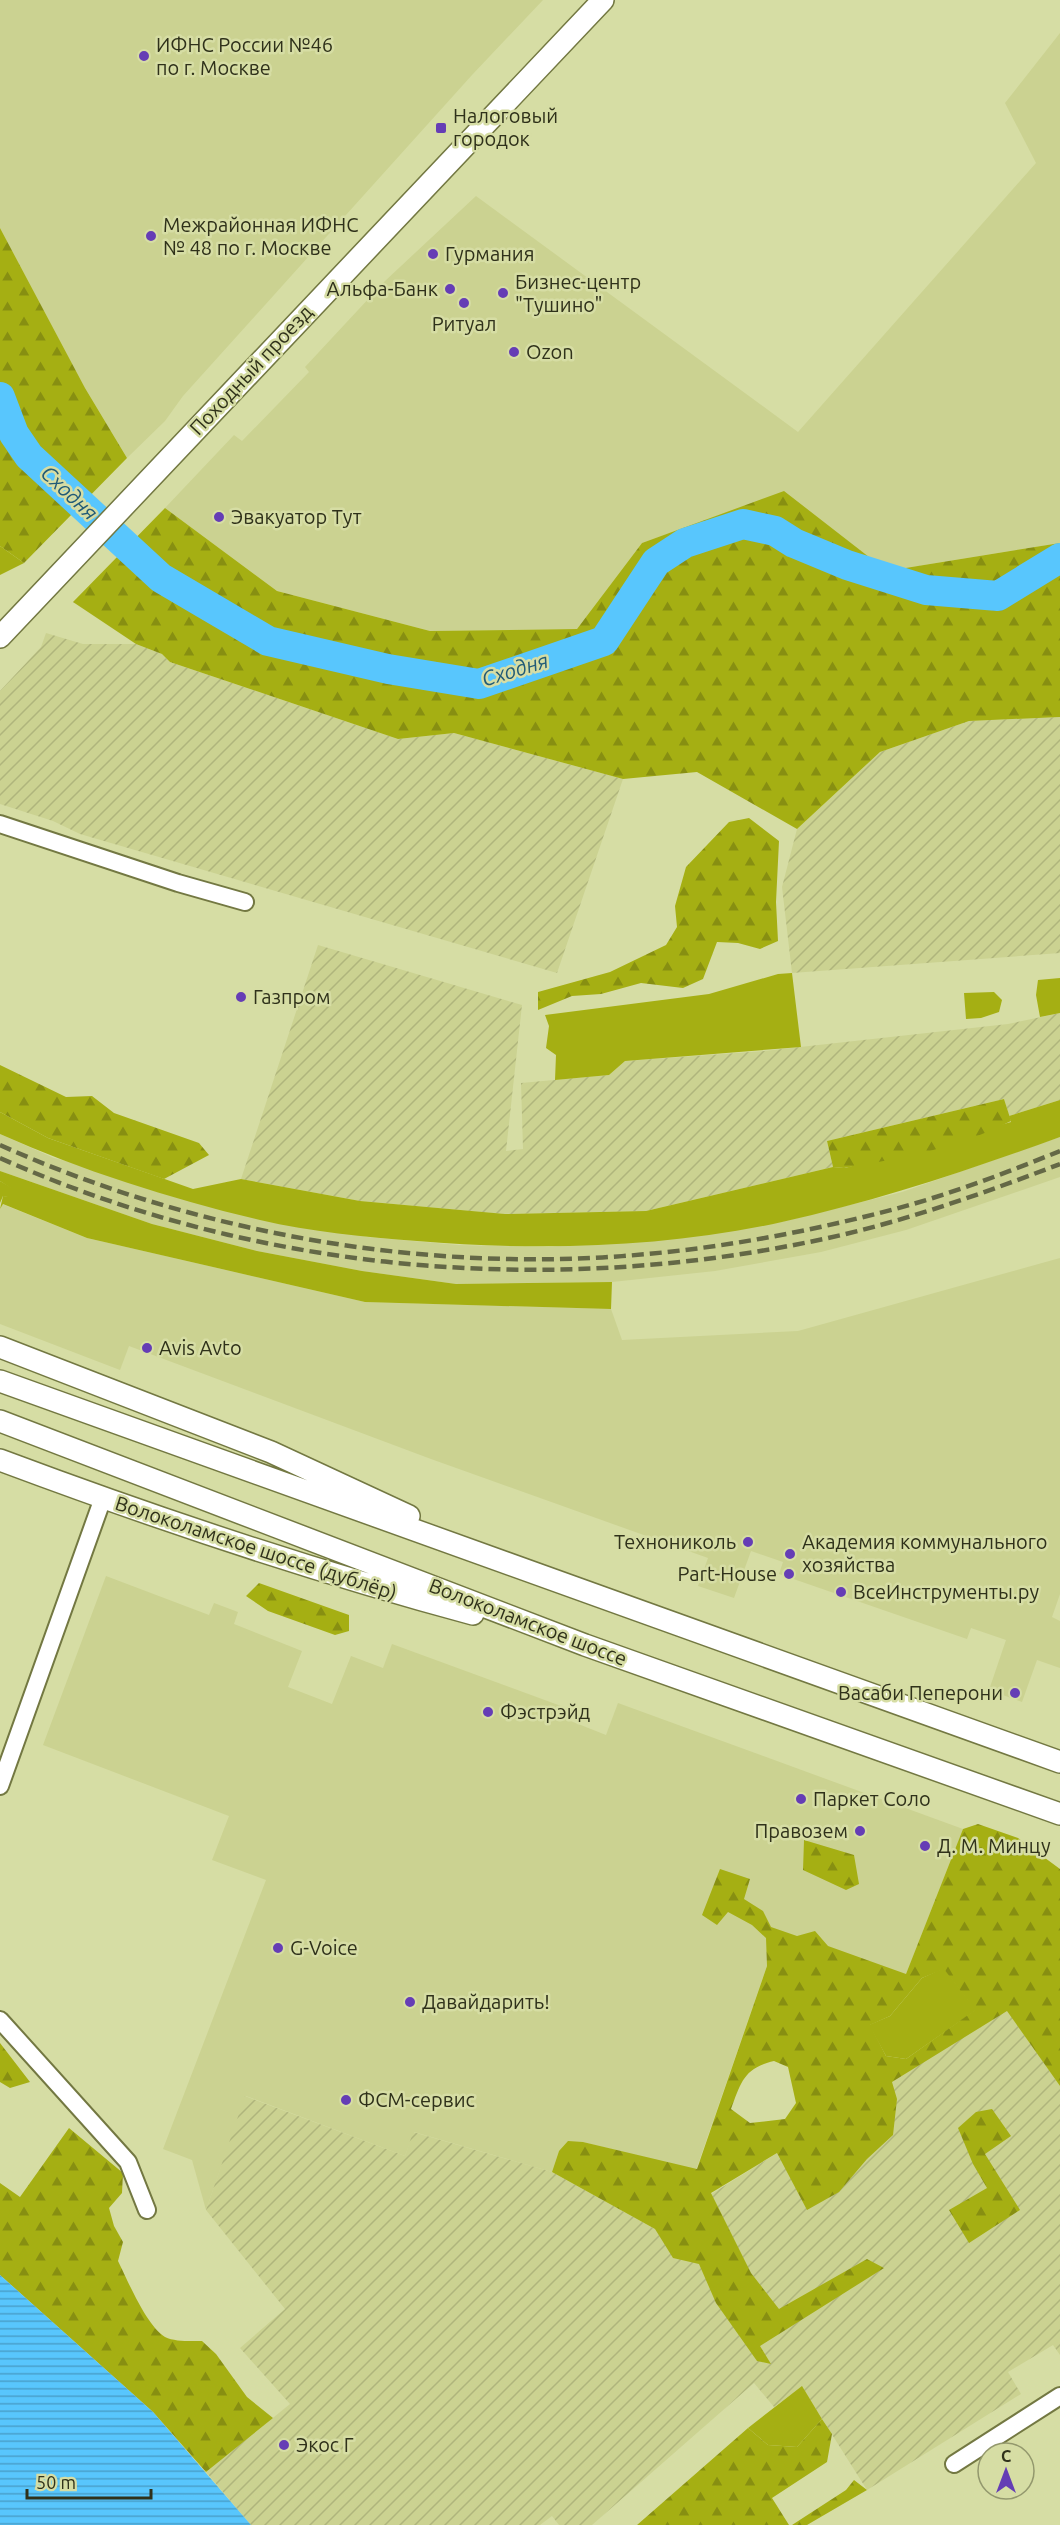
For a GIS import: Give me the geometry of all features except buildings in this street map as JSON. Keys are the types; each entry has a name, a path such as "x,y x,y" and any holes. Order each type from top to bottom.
{"main road":[{"name":"Походный проезд","path":"0,637 603,0"},
{"path":"0,1347 280,1456 515,1567"},
{"path":"0,1381 1060,1762"},
{"name":"Волоколамское шоссе","path":"0,1421 585,1645 1060,1814"},
{"name":"Волоколамское шоссе (дублёр)","path":"0,1460 104,1498 384,1590 585,1645"}],"street":[{"path":"0,824 178,883 245,902"},
{"path":"0,1786 104,1498"},
{"path":"0,2020 128,2162 147,2210"},
{"path":"954,2464 1060,2396"}],"shaded area":[{"name":"Налоговый городок","path":"0,0 543,0 472,75 183,396 165,421 127,458 85,388 0,228"},
{"path":"1060,33 1060,543 887,571 784,492 642,543 577,629 430,631 277,591 165,508 234,435 242,441 309,372 305,367 385,281 476,196 798,432 1036,163 1005,103"},
{"path":"46,633 83,644 136,644 162,654 170,662 398,739 454,733 623,779 557,973 80,834 53,821 0,804 0,691 41,647"},
{"path":"1060,717 1060,953 792,973 782,887 797,829 880,752 969,721"},
{"path":"318,945 522,1005 506,1151 523,1149 521,1083 609,1075 625,1061 764,1051 1008,1024 1060,1013 1060,1100 1009,1116 1004,1099 827,1141 833,1167 646,1211 504,1214 360,1201 241,1179"},
{"path":"0,1134 54,1158 367,1237 459,1245 549,1247 781,1222 902,1192 1060,1137 1060,1177 906,1230 821,1252 715,1271 612,1282 456,1284 362,1271 257,1251 152,1224 0,1171"},
{"path":"2,1204 87,1238 365,1302 611,1309 622,1340 798,1331 1060,1258 1060,1594 1052,1617 1060,1621 1060,1668 1037,1660 1022,1702 989,1690 1006,1640 971,1628 967,1639 779,1574 783,1562 751,1551 734,1598 698,1586 708,1558 431,1459 129,1346 120,1370 0,1324 0,1209"},
{"path":"106,1576 209,1615 214,1603 238,1612 234,1624 302,1651 288,1687 332,1704 351,1656 383,1668 392,1644 561,1706 558,1716 606,1735 618,1703 963,1829 892,2010 767,1966 696,2170 583,2142 559,2151 552,2172 414,2132 405,2156 246,2096 206,2210 192,2160 163,2149 266,1880 212,1860 229,1816 43,1745"},
{"path":"1007,2010 1060,2086 1060,2355 1053,2345 1008,2372 1021,2394 867,2490 802,2387 774,2407 754,2383 592,2525 559,2525 552,2516 540,2525 251,2525 206,2472 290,2404 240,2348 285,2309 206,2210 245,2096 405,2156 413,2132 552,2172 655,2229"}],"green space":[{"path":"0,228 85,388 127,458 24,563 0,546"},
{"path":"784,491 887,571 1060,543 1060,717 969,721 880,752 797,829 697,772 623,779 454,733 398,739 170,662 162,654 136,644 73,602 165,508 277,591 430,631 577,629 642,543"},
{"path":"0,546 24,563 0,575"},
{"path":"749,818 779,841 776,902 778,941 760,949 738,943 717,942 703,979 683,988 641,983 601,994 572,996 538,1010 538,992 610,972 666,945 677,927 675,906 686,867 729,822"},
{"path":"792,973 801,1047 625,1061 609,1075 555,1080 556,1055 546,1048 549,1026 545,1015 709,994 778,974"},
{"path":"1060,978 1060,1013 1040,1017 1036,995 1038,980"},
{"path":"994,992 1002,1000 999,1012 981,1018 966,1019 964,993"},
{"path":"0,1065 66,1097 92,1096 114,1113 199,1143 209,1155 164,1179 48,1138 0,1112"},
{"path":"1004,1099 1011,1121 971,1138 909,1156 844,1168 833,1167 827,1141"},
{"path":"1060,1100 1060,1137 922,1184 817,1214 737,1231 601,1245 463,1244 358,1236 279,1224 227,1212 128,1183 0,1134 0,1112 48,1138 193,1189 241,1179 360,1201 505,1214 646,1211 833,1167 845,1168 1011,1122 1009,1116"},
{"path":"0,1171 152,1224 257,1251 362,1271 456,1284 612,1282 611,1309 365,1302 87,1238 3,1204 0,1209 3,1196 12,1197 12,1189 0,1181"},
{"path":"0,1181 12,1188 12,1198 3,1196 0,1203"},
{"path":"259,1583 349,1615 349,1631 335,1635 268,1611 246,1596"},
{"path":"978,1824 1018,1838 1060,1869 1060,2086 1007,2011 892,2082 897,2099 893,2135 867,2159 839,2192 807,2210 777,2153 711,2193 751,2273 779,2309 867,2259 884,2268 760,2346 771,2364 757,2361 716,2303 699,2264 673,2258 655,2229 552,2172 559,2151 568,2141 583,2142 697,2169 767,1966 766,1938 752,1925 728,1912 717,1925 702,1915 720,1869 750,1879 744,1899 763,1911 771,1927 797,1936 815,1931 828,1946 906,1974 963,1829","holes":["944,1969 975,2010 906,2059 886,2056 870,2025 890,2016 922,1978","774,2061 788,2067 796,2103 785,2119 750,2123 731,2109 741,2084 750,2072"]},
{"path":"804,1840 854,1855 859,1884 846,1890 803,1870"},
{"path":"944,1968 976,2010 906,2059 886,2056 869,2025 890,2016 922,1978"},
{"path":"0,2043 30,2082 10,2088 0,2082"},
{"path":"992,2109 1011,2136 985,2154 1020,2210 969,2243 949,2210 987,2188 973,2164 958,2128 976,2112"},
{"path":"69,2128 123,2173 122,2193 109,2208 114,2226 123,2242 118,2261 151,2323 169,2339 202,2341 216,2354 247,2397 273,2418 206,2472 153,2412 0,2275 0,2183 20,2197"},
{"path":"802,2386 822,2419 797,2447 768,2445 748,2428"},
{"path":"822,2419 832,2434 827,2462 772,2498 789,2525 637,2525 748,2428 768,2445 797,2447"},
{"path":"854,2480 867,2490 807,2525 792,2525 846,2490"}],"water":[{"path":"0,2275 153,2412 251,2525 0,2525"}],"waterway":[{"name":"Сходня","path":"0,397 14,434 29,456 161,578 268,641 388,669 479,684 604,641 656,562 685,543 743,524 775,531 794,543 847,565 926,590 998,596 1060,558"}],"railway":[{"path":"0,1145 122,1192 249,1228 380,1250 510,1259 559,1259 656,1253 704,1248 800,1231 848,1221 937,1197 1060,1151"},
{"path":"0,1158 96,1196 195,1227 296,1249 398,1263 501,1269 605,1268 707,1259 809,1242 873,1227 936,1208 1060,1164"}],"place":[{"name":"ИФНС России №46 по г. Москве","path":"144,56"},
{"name":"Налоговый городок","path":"441,128"},
{"name":"Межрайонная ИФНС № 48 по г. Москве","path":"151,236"},
{"name":"Гурмания","path":"433,254"},
{"name":"Альфа-Банк","path":"450,289"},
{"name":"Бизнес-центр \"Тушино\"","path":"503,293"},
{"name":"Ритуал","path":"464,303"},
{"name":"Ozon","path":"514,352"},
{"name":"Эвакуатор Тут","path":"219,517"},
{"name":"Газпром","path":"241,997"},
{"name":"Avis Avto","path":"147,1348"},
{"name":"Технониколь","path":"748,1542"},
{"name":"Академия коммунального хозяйства","path":"790,1554"},
{"name":"Part-House","path":"789,1574"},
{"name":"ВсеИнструменты.ру","path":"841,1592"},
{"name":"Васаби Пеперони","path":"1015,1693"},
{"name":"Фэстрэйд","path":"488,1712"},
{"name":"Паркет Соло","path":"801,1799"},
{"name":"Правозем","path":"860,1831"},
{"name":"Д. М. Минцу","path":"925,1846"},
{"name":"G-Voice","path":"278,1948"},
{"name":"Давайдарить!","path":"410,2002"},
{"name":"ФСМ-сервис","path":"346,2100"},
{"name":"Экос Г","path":"284,2445"}]}
